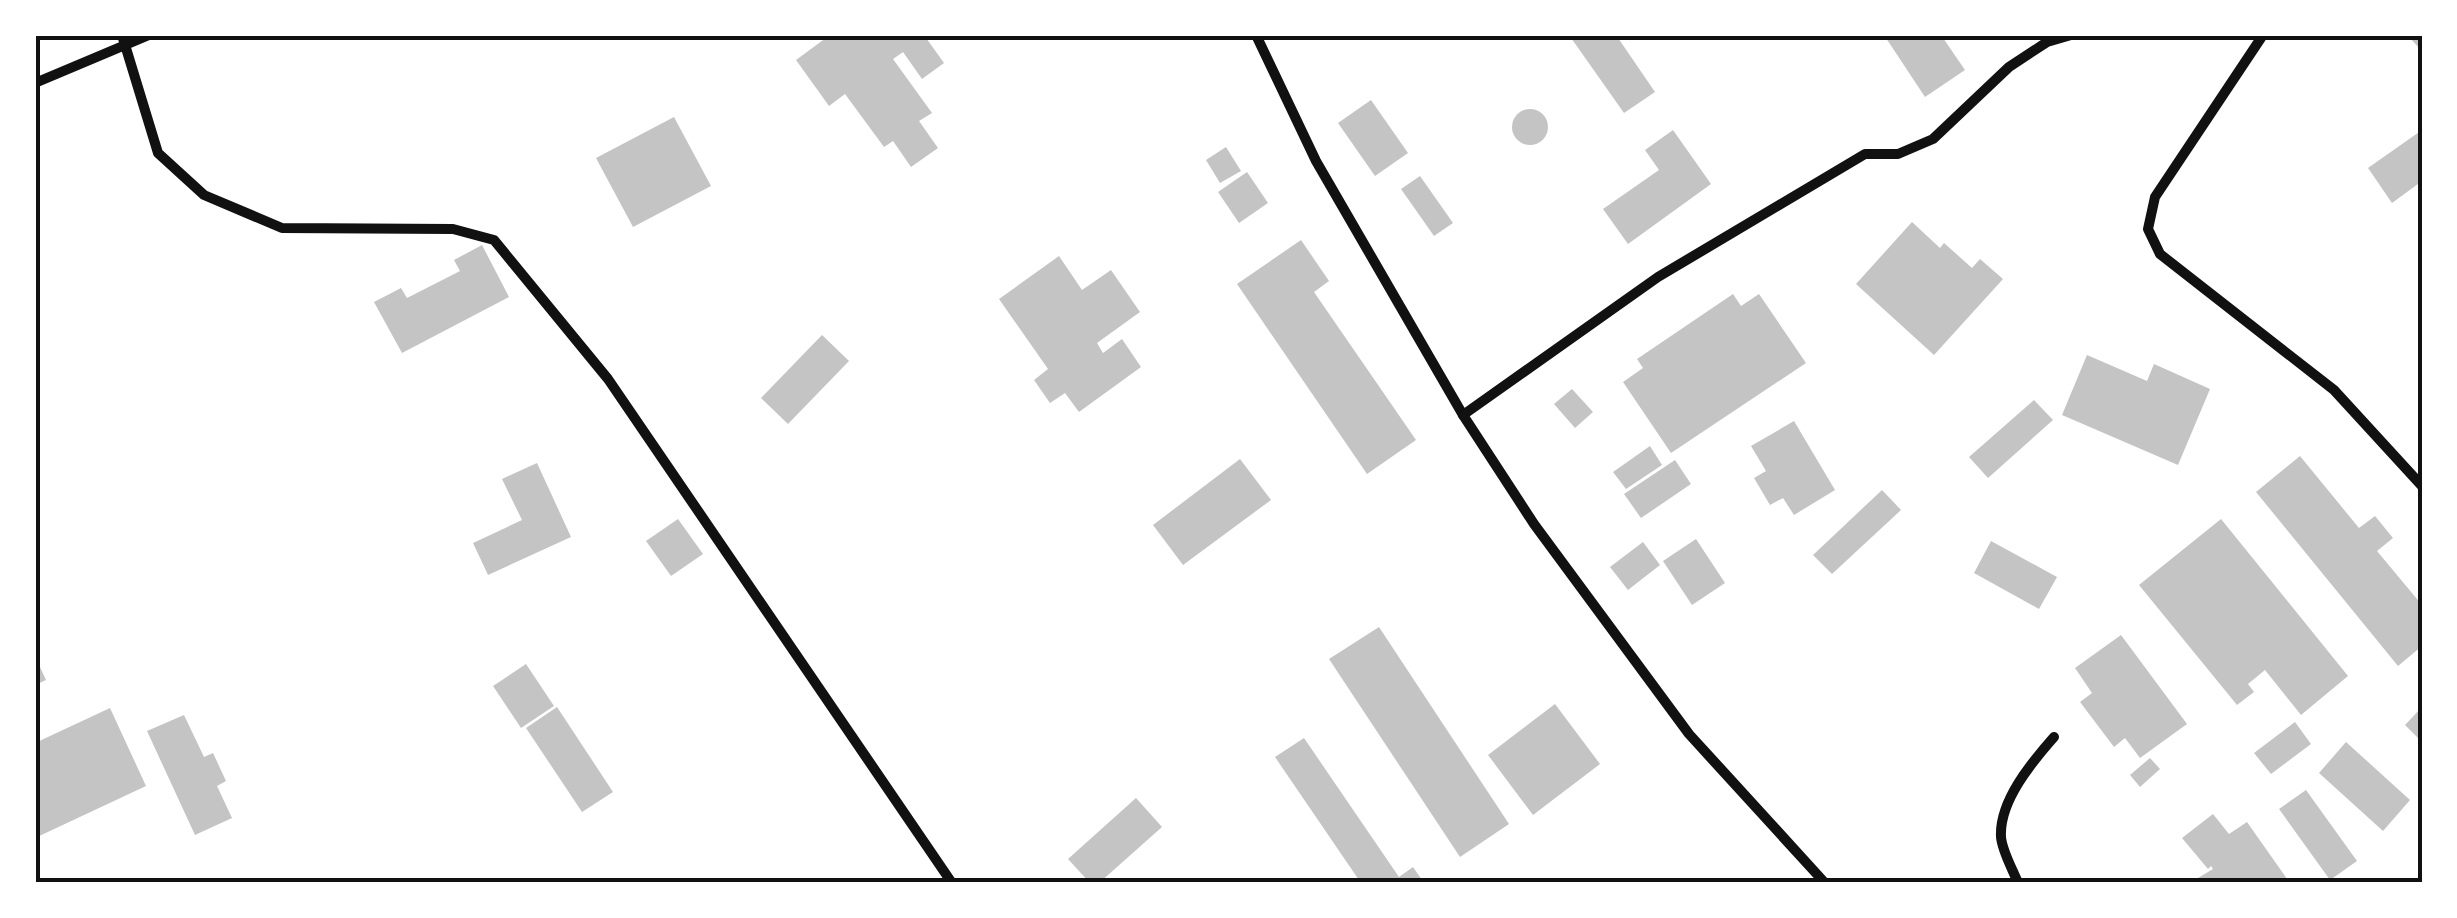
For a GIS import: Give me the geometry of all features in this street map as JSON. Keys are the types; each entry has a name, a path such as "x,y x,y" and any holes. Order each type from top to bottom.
{"street":[{"path":"35,83 124,40 149,35"},
{"path":"1256,35 1316,161 1464,415 1534,524 1689,734 1825,883"},
{"path":"1464,415 1658,277 1864,154 1898,154 1933,139 2009,67 2047,42 2072,35"},
{"path":"2263,35 2156,197 2148,229 2160,254 2334,390 2422,486"},
{"path":"124,40 158,153 204,195 282,228 453,230 494,240 608,379 952,883"},
{"path":"2018,883 2001,838 2008,805 2024,773 2054,738"}],"building":[{"path":"830,35 924,35 944,63 922,79 903,52 893,59 932,113 919,121 938,148 911,167 893,141 884,147 845,94 829,106 796,60"},
{"path":"1569,35 1616,35 1655,92 1624,113"},
{"path":"1884,35 1941,35 1965,70 1925,97"},
{"path":"2407,35 2422,35 2422,51"},
{"path":"1371,100 1408,153 1375,176 1338,123"},
{"path":"1530,109 1542,115 1548,127 1542,139 1530,145 1518,139 1512,127 1518,115"},
{"path":"674,117 711,186 633,227 596,158"},
{"path":"1673,130 1711,184 1628,244 1603,209 1659,170 1645,150"},
{"path":"2422,130 2422,181 2392,203 2368,168"},
{"path":"1226,147 1241,171 1220,183 1206,160"},
{"path":"1247,172 1268,203 1239,223 1218,192"},
{"path":"1420,176 1453,223 1434,236 1401,189"},
{"path":"1912,222 1940,248 1944,243 1972,268 1980,259 2003,279 1934,355 1856,284"},
{"path":"1301,240 1329,281 1314,292 1416,440 1367,474 1237,284"},
{"path":"482,245 509,297 402,353 374,302 401,288 407,298 460,271 454,260"},
{"path":"1059,256 1082,290 1111,270 1140,312 1097,343 1103,353 1122,339 1141,367 1079,412 1065,393 1050,403 1034,380 1048,369 999,299"},
{"path":"1733,294 1741,306 1759,294 1806,363 1671,453 1623,382 1643,368 1637,359"},
{"path":"822,335 849,361 788,424 761,398"},
{"path":"2087,355 2147,381 2154,364 2210,389 2178,465 2062,415"},
{"path":"1572,389 1593,412 1575,428 1554,404"},
{"path":"2034,400 2053,420 1988,478 1969,457"},
{"path":"1794,421 1835,490 1794,515 1783,498 1770,505 1754,478 1766,471 1751,446"},
{"path":"1650,446 1662,465 1626,489 1613,472"},
{"path":"2300,456 2359,528 2375,516 2393,538 2377,551 2422,605 2422,646 2398,666 2256,492"},
{"path":"1240,459 1271,500 1183,565 1153,525"},
{"path":"1675,460 1691,484 1641,518 1624,494"},
{"path":"537,463 571,537 488,575 473,543 522,520 502,479"},
{"path":"1882,490 1901,510 1832,574 1813,555"},
{"path":"678,519 703,554 671,576 646,541"},
{"path":"2221,519 2348,676 2301,715 2265,670 2248,684 2254,692 2237,705 2139,585"},
{"path":"1696,539 1725,583 1692,605 1663,561"},
{"path":"1991,541 2057,577 2039,609 1974,573"},
{"path":"1643,542 1660,565 1628,590 1610,567"},
{"path":"1379,627 1509,824 1460,857 1329,659"},
{"path":"2121,635 2187,724 2140,758 2125,738 2114,747 2080,702 2092,693 2075,668"},
{"path":"35,656 46,680 35,685"},
{"path":"526,664 554,706 521,728 493,686"},
{"path":"1555,704 1600,764 1533,815 1488,755"},
{"path":"557,707 613,792 582,812 526,728"},
{"path":"2422,707 2422,734 2418,738 2405,725"},
{"path":"110,708 146,786 35,838 35,743"},
{"path":"184,715 204,757 213,753 226,781 217,786 232,818 195,835 147,731"},
{"path":"2295,722 2311,744 2271,774 2254,753"},
{"path":"1304,738 1399,877 1413,867 1424,883 1361,883 1275,757"},
{"path":"2346,742 2410,800 2383,831 2319,773"},
{"path":"2150,758 2160,769 2140,787 2130,775"},
{"path":"2306,790 2357,861 2330,880 2279,809"},
{"path":"1136,798 1162,827 1099,883 1090,883 1068,859"},
{"path":"2213,814 2229,834 2247,822 2290,883 2201,883 2198,878 2213,869 2208,869 2182,838"}]}
